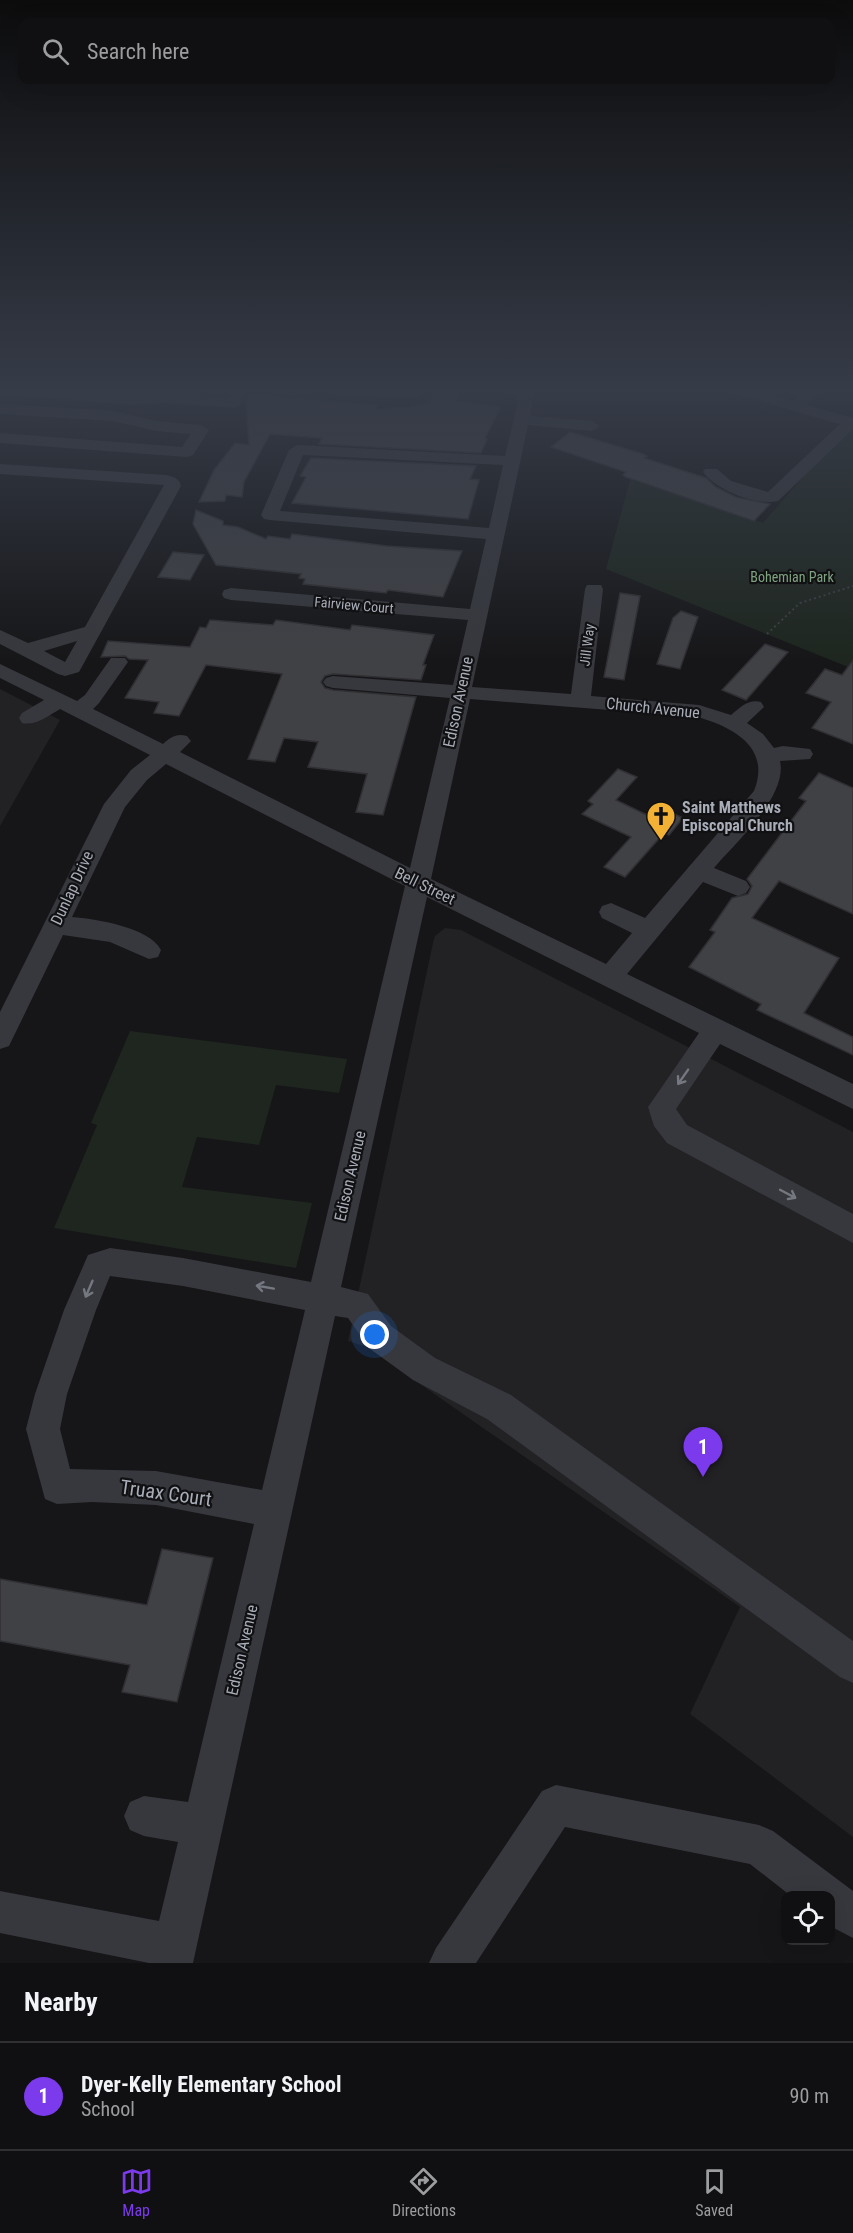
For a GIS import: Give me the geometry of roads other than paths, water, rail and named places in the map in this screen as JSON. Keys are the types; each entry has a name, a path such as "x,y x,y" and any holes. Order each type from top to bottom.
{"street":[{"path":"0,636 68,670 72,668 173,486 172,482 154,481"},
{"path":"284,481 270,516 494,534"},
{"name":"Edison Avenue","path":"173,1954 507,481"},
{"path":"721,481 725,485 764,497 772,496 792,481"},
{"name":"Jill Way","path":"580,701 594,589"},
{"name":"Fairview Court","path":"231,594 477,615"},
{"path":"26,650 91,631"},
{"path":"78,710 92,699 118,662"},
{"name":"Bell Street","path":"0,670 78,710 172,747 215,768 417,882 853,1097"},
{"name":"Church Avenue","path":"333,682 421,690 461,690 682,709 711,714 734,723 753,736 767,756"},
{"path":"682,709 689,688"},
{"path":"29,718 59,700"},
{"path":"734,723 754,707"},
{"name":"Dunlap Drive","path":"0,1038 115,804 139,775 172,747"},
{"path":"610,976 698,871 745,827 768,786 771,769 767,756 783,753 802,754"},
{"path":"698,871 738,887"},
{"path":"611,912 648,930"},
{"path":"55,925 115,932 131,938 149,950"},
{"path":"716,1029 662,1107 664,1118 677,1134 853,1229"},
{"name":"Truax Court","path":"274,1510 156,1488 92,1485 57,1487 43,1429 51,1394 80,1310 99,1265 110,1262 121,1263 323,1297"},
{"path":"323,1297 357,1305 380,1337 397,1350 424,1369 499,1407 853,1664"},
{"path":"451,1963 556,1805 759,1845 819,1891"},
{"path":"144,1816 202,1825"},
{"path":"835,1902 853,1917"},
{"path":"0,1912 173,1954"}],"place":[{"name":"Saint Matthews Episcopal Church","path":"661,842"},
{"name":"Dyer-Kelly Elementary School","path":"703,1477"}],"park label":[{"name":"Bohemian Park","path":"792,577"}]}
